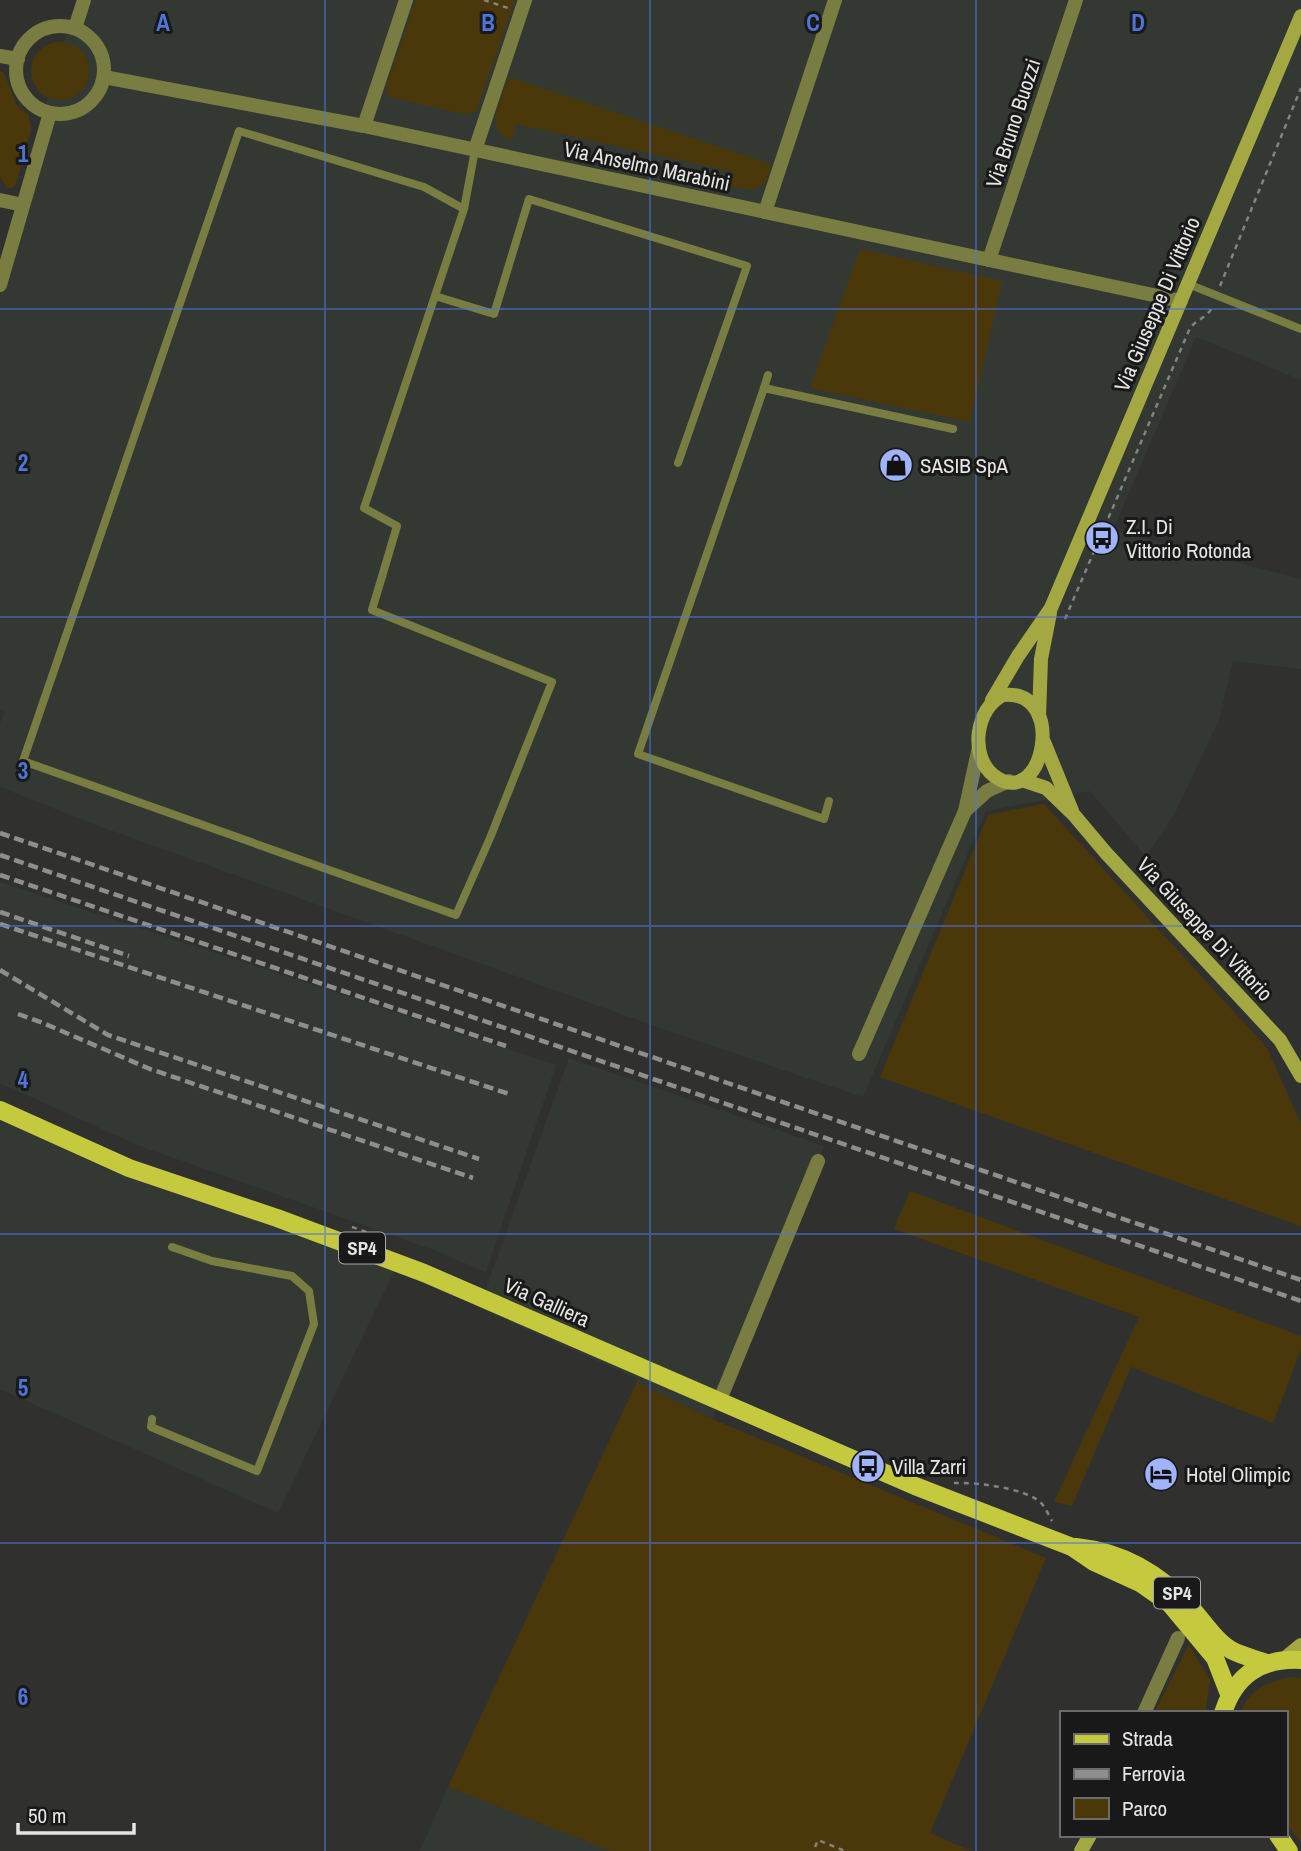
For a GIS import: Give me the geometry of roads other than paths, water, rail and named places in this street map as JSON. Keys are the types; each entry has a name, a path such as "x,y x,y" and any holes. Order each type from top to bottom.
{"main road":[{"name":"Via Galliera","path":"0,1110 129,1168 290,1222 424,1273 915,1486 1072,1547 1094,1562 1140,1583 1170,1604 1215,1658 1229,1694"},
{"name":"Via Galliera","path":"1072,1547 1100,1550 1147,1570 1178,1593 1219,1641 1231,1650 1284,1661"},
{"path":"1224,1711 1229,1694 1245,1676 1284,1661"}],"street":[{"path":"75,29 84,0"},
{"path":"364,126 406,0"},
{"path":"765,212 835,0"},
{"name":"Via Bruno Buozzi","path":"989,260 1076,0"},
{"path":"475,150 523,6"},
{"name":"Via Giuseppe Di Vittorio","path":"859,1054 965,811 984,712 1051,608 1301,16"},
{"path":"61,26 75,29 96,44 103,59 104,77 100,89 91,101 79,110 64,114 50,113 37,107 25,95 19,85 18,60 25,44 35,34 61,26"},
{"path":"0,56 18,60"},
{"name":"Via Anselmo Marabini","path":"104,77 364,126 1181,301"},
{"path":"0,285 50,113"},
{"path":"0,200 23,205"},
{"name":"Via Giuseppe Di Vittorio","path":"1051,608 1041,659 1039,716 1043,740 1074,815"},
{"path":"992,700 1010,695 1023,698 1033,706 1039,716"},
{"name":"Via Giuseppe Di Vittorio","path":"965,811 987,791 1016,781 1038,766 1043,740"},
{"name":"Via Giuseppe Di Vittorio","path":"979,746 991,773 1046,788 1074,815 1280,1040 1301,1076"},
{"path":"719,1402 818,1161"},
{"path":"1145,1711 1178,1638"},
{"path":"1284,1661 1301,1645"}],"lane":[{"path":"464,209 424,187 239,131 23,761 456,915 490,838 552,682 372,610 397,526 364,508 464,209 475,150"},
{"path":"435,296 495,314 529,199 747,266 678,463"},
{"path":"1188,284 1301,330"},
{"path":"768,375 638,754 824,819 829,802"},
{"path":"764,388 953,429"},
{"path":"152,1419 150,1427 257,1471 314,1324 309,1291 292,1276 212,1261 172,1247"}],"railway":[{"path":"0,833 1301,1280"},
{"path":"0,855 1301,1301"},
{"path":"0,875 506,1046"},
{"path":"0,912 129,956"},
{"path":"0,924 509,1094"},
{"path":"0,970 108,1035 479,1159"},
{"path":"18,1014 150,1069 473,1178"}],"place":[{"name":"SASIB SpA","path":"896,465"},
{"name":"Z.I. Di Vittorio Rotonda","path":"1102,538"},
{"name":"Villa Zarri","path":"868,1466"},
{"name":"Hotel Olimpic","path":"1161,1474"}]}
